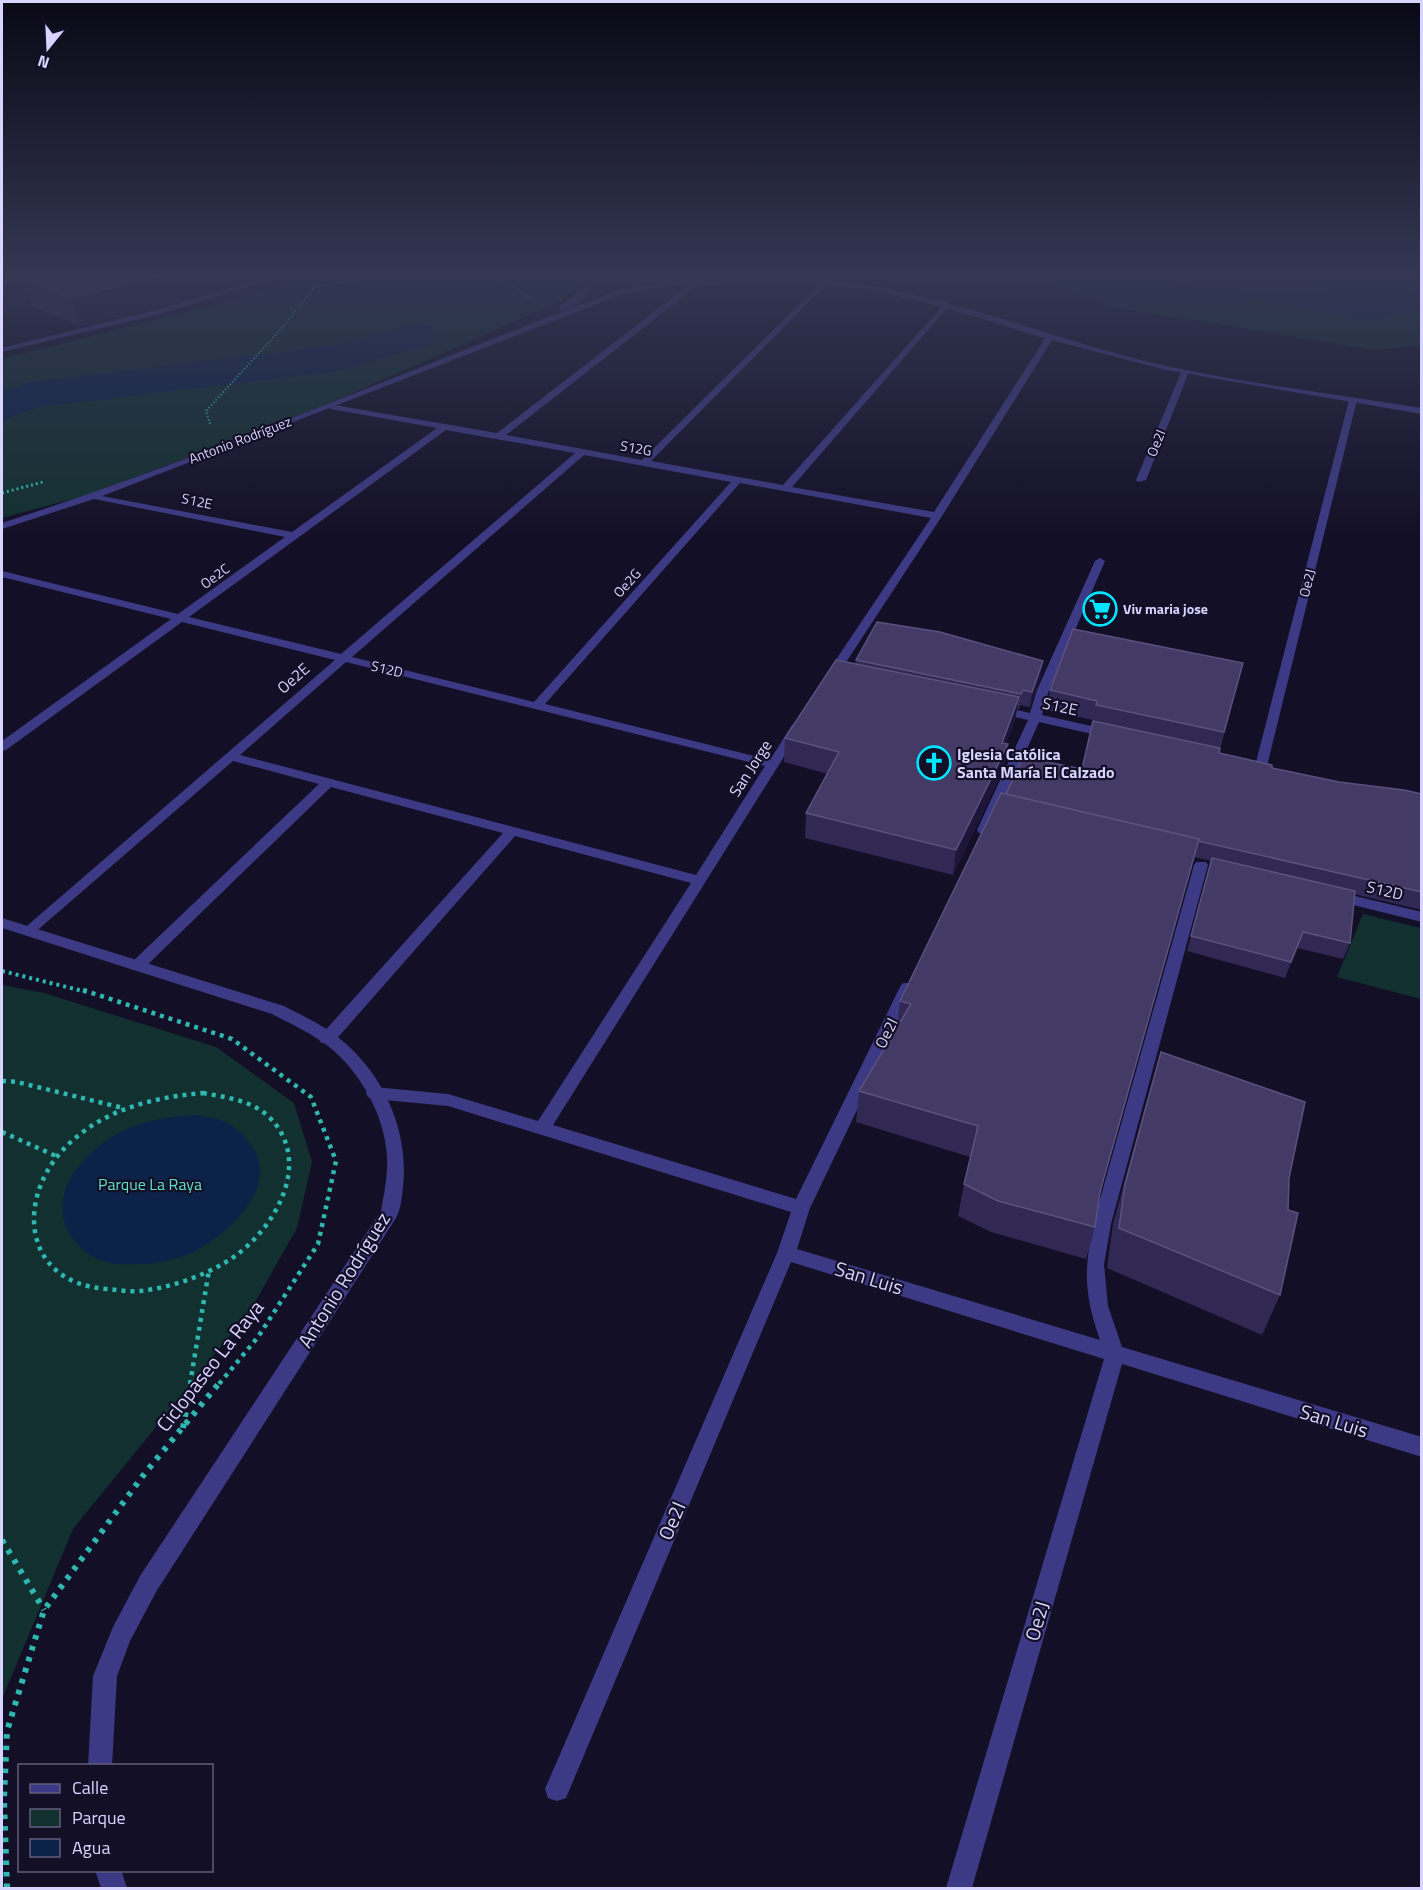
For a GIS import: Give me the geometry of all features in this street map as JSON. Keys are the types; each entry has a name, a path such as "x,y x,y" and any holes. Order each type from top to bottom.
{"street":[{"name":"Antonio Rodríguez","path":"2,526 94,496 331,406 444,360"},
{"path":"498,436 597,360"},
{"path":"644,463 747,360"},
{"path":"786,489 897,360"},
{"path":"833,678 1035,360"},
{"name":"Antonio Rodríguez","path":"1139,360 1185,372 1422,411"},
{"name":"Oe2I","path":"1141,480 1185,372"},
{"name":"Oe2J","path":"1261,766 1353,400"},
{"name":"S12G","path":"331,406 937,516"},
{"name":"Oe2C","path":"2,747 182,619 444,427"},
{"name":"Oe2E","path":"28,931 582,452"},
{"name":"Oe2G","path":"538,705 738,480"},
{"name":"S12E","path":"94,496 294,536"},
{"path":"975,847 996,817 1035,718 1043,690 1100,561"},
{"name":"S12D","path":"2,574 772,764"},
{"name":"S12E","path":"978,706 1125,737"},
{"name":"San Jorge","path":"542,1128 802,718"},
{"path":"229,756 698,880"},
{"path":"137,966 330,781"},
{"path":"327,1039 513,830"},
{"path":"1115,1354 1098,1306 1095,1264 1100,1234 1200,865"},
{"name":"S12D","path":"1322,893 1422,917"},
{"name":"Antonio Rodríguez","path":"2,923 278,1010 341,1048 375,1093 389,1124 396,1156 390,1213 148,1584 126,1625 105,1676 100,1764"},
{"name":"Oe2I","path":"801,1208 914,975"},
{"path":"375,1093 448,1100 801,1208 786,1253"},
{"name":"Oe2I","path":"557,1789 786,1253"},
{"name":"San Luis","path":"786,1253 1422,1447"},
{"name":"Oe2J","path":"959,1888 1115,1354"},
{"path":"109,1872 114,1888"}],"path":[{"path":"210,428 206,411 253,360"},
{"name":"Ciclopaseo La Raya","path":"2,971 82,990 232,1039 311,1097 336,1161 318,1244 258,1337 145,1473 44,1610 7,1731 4,1799 7,1888"},
{"path":"2,1081 17,1082 123,1108"},
{"path":"203,1093 238,1100 267,1115 285,1139 291,1168 283,1200 261,1232 227,1261 184,1281 138,1291 96,1288 60,1274 39,1250 30,1220 37,1187 56,1156 86,1128 123,1108 164,1096 203,1093"},
{"path":"2,1132 56,1156"},
{"path":"183,1428 209,1269"},
{"path":"2,1540 44,1610"},
{"name":"Ciclopaseo La Raya","path":"2,1737 7,1731"}],"green space":[{"path":"2,360 427,360 328,404 91,494 2,518"},
{"path":"1363,914 1421,928 1421,999 1337,977"},
{"name":"Parque La Raya","path":"2,985 44,993 216,1047 294,1103 312,1162 297,1228 250,1311 73,1529 2,1699"}],"water":[{"path":"193,1115 214,1118 229,1124 251,1145 259,1162 259,1180 253,1197 242,1214 227,1229 194,1252 164,1262 119,1264 105,1262 82,1249 73,1239 63,1215 66,1188 72,1175 92,1152 124,1130 158,1119"}],"building":[{"path":"877,622 940,632 1043,661 1032,692 1023,690 1021,694 856,660"},
{"path":"1073,629 1243,663 1224,732 1096,705 1097,701 1050,690"},
{"path":"836,660 1019,697 1002,743 1008,744 956,850 806,813 839,752 785,738"},
{"path":"1093,721 1220,748 1219,753 1272,765 1272,768 1339,782 1422,794 1422,892 1006,794 1023,757 1082,769"},
{"path":"1001,793 1199,839 1100,1192 1095,1227 998,1201 964,1184 978,1126 859,1091 911,1004 900,1001"},
{"path":"1212,858 1355,891 1350,943 1303,932 1291,962 1191,936"},
{"path":"1161,1052 1305,1102 1289,1178 1288,1210 1298,1213 1280,1295 1119,1228 1125,1184"}],"waterway":[{"path":"2,406 31,395 322,360"}],"place":[{"name":"Viv maria jose","path":"1100,609"},
{"name":"Iglesia Católica Santa María El Calzado","path":"934,763"}]}
